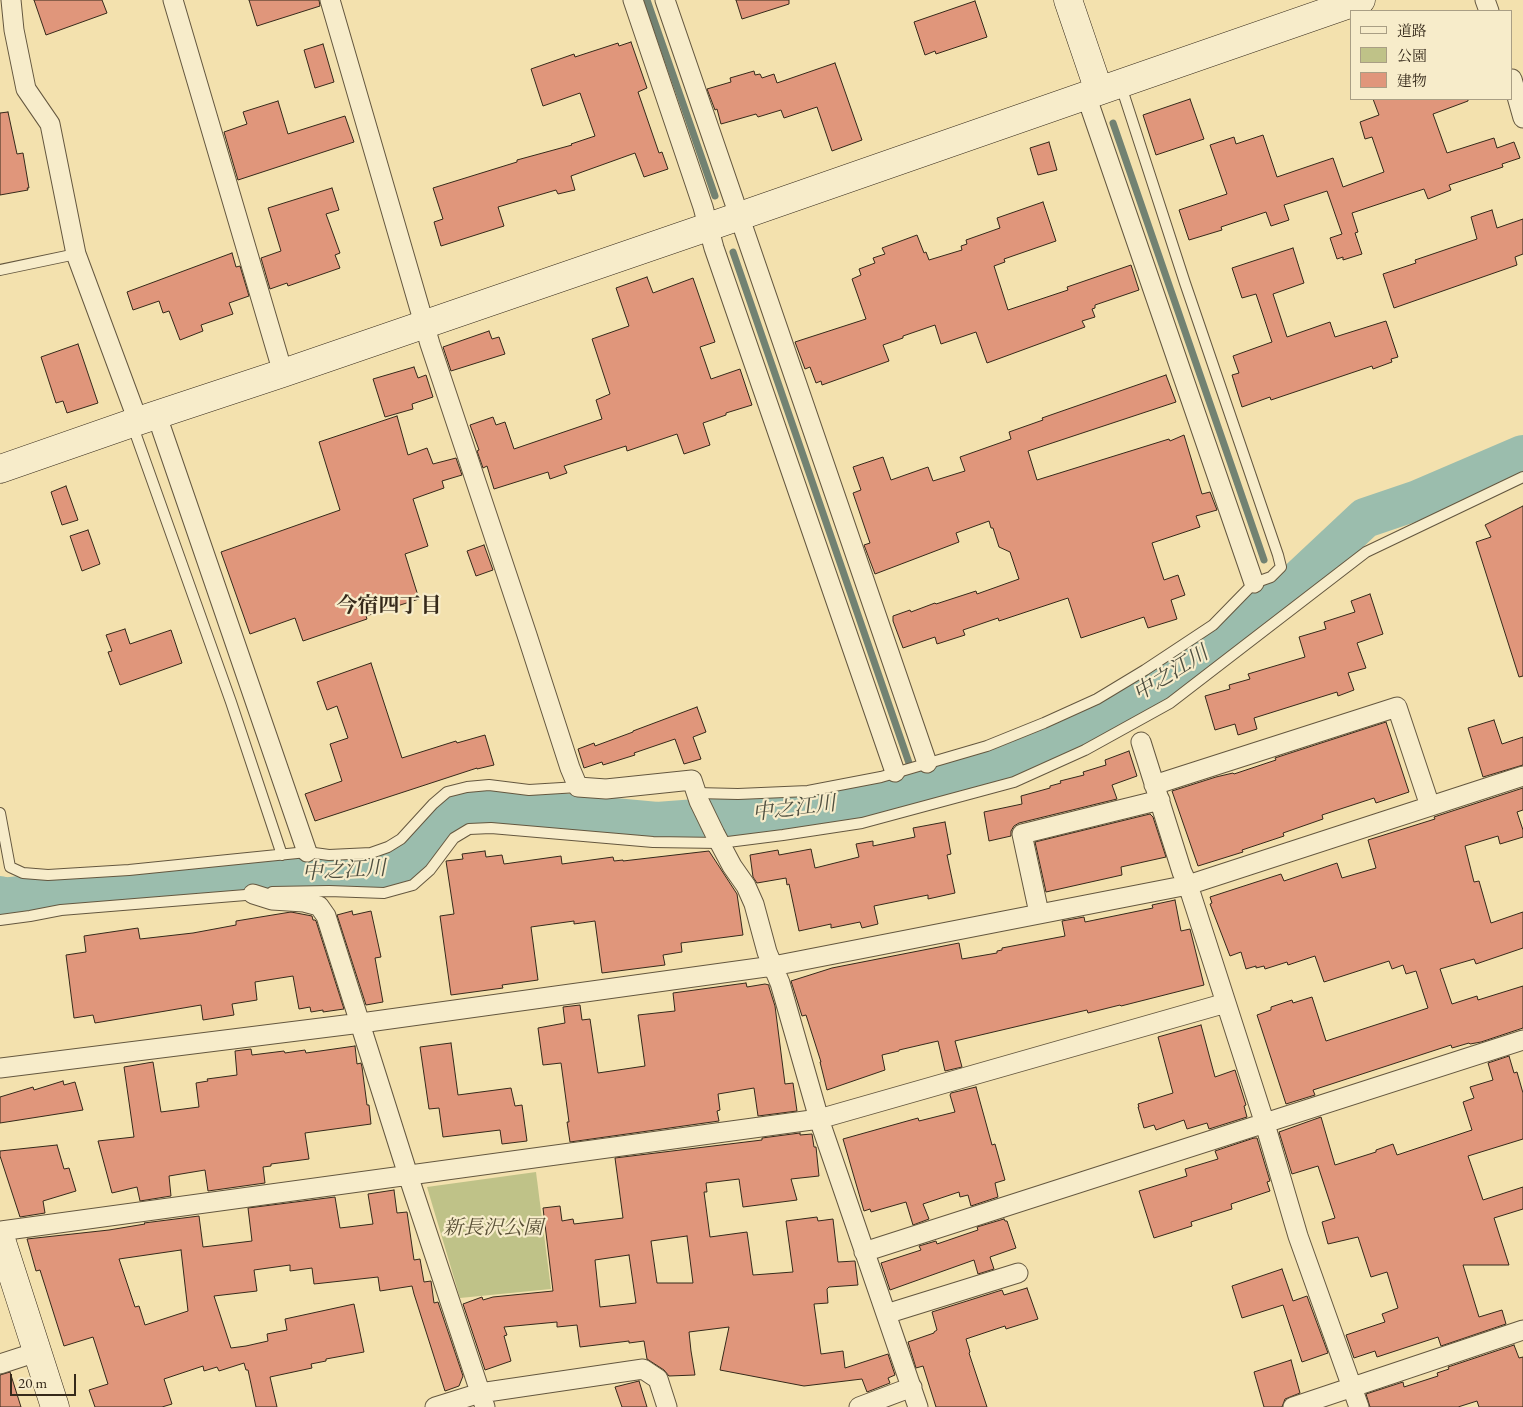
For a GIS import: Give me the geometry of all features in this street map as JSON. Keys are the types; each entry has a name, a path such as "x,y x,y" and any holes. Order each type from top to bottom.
{"street":[{"path":"12,0 14,30 26,89 50,124 76,254 142,420 307,852"},
{"path":"172,0 283,373"},
{"path":"330,0 424,324 570,768 578,787 606,789 692,780 718,838 732,866 746,886 754,904 767,952 780,983 819,1119 918,1407"},
{"path":"633,0 703,207 708,227 896,772"},
{"path":"665,0 927,763"},
{"path":"1068,0 1102,90 1254,583"},
{"path":"0,469 740,216 1361,0"},
{"path":"1513,83 1523,118"},
{"path":"1039,913 1022,834 1157,792 1398,707 1430,806"},
{"path":"1140,742 1265,1124 1298,1236 1359,1407"},
{"path":"0,1068 19,1064 360,1023 773,966 1188,885 1523,776"},
{"path":"253,894 272,900 304,902 319,906 326,916 408,1175 483,1400"},
{"path":"55,1407 1,1241 408,1175 819,1119 1226,1003"},
{"path":"864,1252 1523,1040"},
{"path":"886,1314 1018,1273"},
{"path":"1293,1407 1523,1330"},
{"path":"0,1364 37,1352"},
{"path":"435,1407 483,1400 643,1369 658,1379 667,1407"},
{"path":"859,1407 912,1387"}],"lane":[{"path":"698,797 808,791 881,777 987,746 1044,723 1097,698 1145,670 1213,625 1254,583 1271,577 1280,568 1278,555 1185,283 1102,90"},
{"path":"0,270 76,254"},
{"path":"142,420 231,702 282,855"},
{"path":"0,920 60,910 280,891 384,893 413,885 430,870 454,838 469,828 490,828 653,842 783,836 862,823 1014,782 1085,750 1170,703 1366,552 1523,477"},
{"path":"0,814 10,866 23,873 48,875 129,870 307,852 329,856 371,854 401,839 433,804 447,792 489,785 529,790 578,787"}],"green space":[{"name":"新長沢公園","path":"536,1172 551,1289 460,1298 427,1187"}],"building":[{"path":"34,0 102,0 107,13 46,35"},
{"path":"249,0 319,0 320,6 257,26"},
{"path":"736,0 789,0 789,4 742,19"},
{"path":"975,1 987,37 936,54 935,51 925,55 914,22"},
{"path":"631,42 647,88 638,92 659,153 662,152 668,169 644,177 635,153 571,176 575,190 558,194 556,190 498,207 504,226 441,246 434,222 443,219 433,188 517,162 517,160 572,145 595,136 580,93 543,106 531,69 574,54 575,57 618,43 619,46"},
{"path":"323,44 334,82 315,88 304,50"},
{"path":"835,63 862,140 832,151 817,107 784,118 781,110 758,117 756,114 721,124 717,109 715,110 707,89 731,82 730,78 754,71 755,75 760,74 762,78 774,74 777,83"},
{"path":"1190,99 1204,139 1156,155 1143,115"},
{"path":"1373,100 1468,100 1433,114 1447,153 1494,138 1497,148 1514,142 1520,158 1502,164 1503,167 1449,185 1451,190 1428,199 1424,189 1352,213 1358,232 1355,233 1362,254 1343,260 1343,257 1337,259 1330,238 1342,234 1327,191 1284,205 1289,220 1271,226 1266,212 1221,227 1222,230 1189,240 1179,210 1227,194 1210,145 1234,137 1236,144 1263,135 1277,177 1333,158 1343,187 1384,172 1372,137 1365,139 1360,122 1379,115"},
{"path":"278,101 288,134 345,116 354,142 238,180 224,132 247,124 243,112"},
{"path":"8,112 17,154 23,153 29,188 27,188 28,190 0,195 0,113"},
{"path":"1049,142 1057,170 1038,175 1030,148"},
{"path":"332,188 339,210 326,214 340,253 335,255 340,268 288,286 287,283 270,289 261,258 281,251 268,208"},
{"path":"1043,202 1056,241 1004,259 1005,262 994,266 1008,310 1068,290 1067,287 1131,265 1139,290 1095,305 1095,308 1092,309 1095,317 1082,321 1085,327 987,363 976,332 941,344 935,325 883,345 889,361 822,385 821,381 816,383 810,367 805,369 795,342 866,319 852,279 861,275 859,269 875,263 873,258 885,254 882,248 917,235 929,260 962,250 961,246 967,244 966,240 1000,228 997,218"},
{"path":"1492,210 1497,228 1523,219 1523,254 1515,257 1517,265 1394,308 1383,274 1416,263 1415,260 1477,239 1471,217"},
{"path":"1293,248 1304,283 1273,294 1287,337 1330,322 1335,337 1386,321 1398,357 1391,359 1392,362 1373,369 1372,366 1271,400 1270,397 1242,407 1232,375 1239,373 1233,356 1272,342 1256,294 1242,298 1232,268"},
{"path":"232,253 236,267 240,266 249,296 229,303 233,314 201,325 203,331 180,340 169,311 163,313 159,301 133,310 127,292"},
{"path":"647,277 653,293 693,278 715,342 700,347 711,379 740,369 752,405 703,423 710,445 684,454 677,434 627,451 626,446 564,466 567,473 550,479 548,472 494,489 487,466 483,468 470,425 493,417 496,425 505,422 514,449 602,419 596,400 610,394 592,339 629,326 616,288"},
{"path":"489,331 492,339 499,337 505,354 451,371 443,347"},
{"path":"78,344 98,403 67,413 63,401 56,403 41,357"},
{"path":"414,367 418,378 426,375 433,397 412,404 413,409 385,417 373,379"},
{"path":"1166,375 1176,402 1028,451 1037,480 1169,439 1170,441 1184,435 1202,494 1210,492 1217,510 1196,516 1200,527 1152,543 1164,580 1178,575 1185,595 1171,600 1177,619 1148,628 1144,617 1081,638 1068,598 999,621 998,618 963,630 965,635 937,644 935,637 903,648 893,616 976,591 977,594 1019,579 1010,552 999,547 989,521 956,533 959,542 875,574 864,545 870,543 853,493 861,490 853,467 883,457 891,480 928,467 933,481 965,471 960,457 1011,439 1009,432 1043,420 1042,418"},
{"path":"397,416 408,455 427,448 433,464 456,458 462,475 442,481 444,488 413,499 428,546 405,554 419,599 366,616 367,619 303,641 295,618 250,634 221,552 340,510 319,442"},
{"path":"66,486 78,520 62,525 51,492"},
{"path":"1523,506 1523,676 1519,677 1476,542 1491,537 1485,525"},
{"path":"88,530 100,564 82,571 70,536"},
{"path":"484,545 493,570 476,576 467,551"},
{"path":"1370,594 1383,634 1357,643 1366,668 1348,673 1354,690 1338,696 1337,692 1254,718 1257,729 1238,735 1235,724 1215,730 1205,696 1230,689 1229,685 1250,679 1248,674 1305,657 1299,637 1326,629 1324,622 1355,612 1351,601"},
{"path":"125,629 130,644 171,630 182,663 120,685 108,652 112,651 106,635"},
{"path":"371,663 402,758 456,741 457,743 485,735 494,765 477,768 315,821 305,794 342,781 330,744 348,738 337,706 327,710 317,682"},
{"path":"697,707 706,732 693,737 701,759 684,764 675,739 634,753 635,755 603,765 602,762 584,768 578,749 594,743 595,746"},
{"path":"1494,720 1502,744 1523,737 1523,765 1483,777 1468,728"},
{"path":"1386,722 1409,792 1376,803 1374,798 1322,815 1323,819 1283,833 1284,836 1242,850 1243,852 1198,866 1172,791 1216,777 1234,774 1276,760 1275,758"},
{"path":"1129,751 1137,776 1112,785 1117,799 1019,823 1014,826 1011,836 989,841 984,812 1022,804 1021,796 1050,788 1050,786 1061,783 1060,781 1084,775 1083,772 1106,765 1105,760"},
{"path":"1523,788 1523,810 1517,812 1523,830 1523,837 1500,844 1498,836 1465,846 1474,882 1479,881 1491,923 1523,912 1523,948 1476,964 1474,959 1440,969 1452,1004 1477,996 1478,1000 1523,986 1523,1028 1481,1042 1452,1048 1451,1045 1313,1090 1315,1095 1286,1104 1257,1015 1271,1010 1271,1007 1292,1000 1293,1003 1312,997 1326,1041 1428,1008 1416,971 1406,974 1403,965 1392,969 1389,961 1324,982 1315,956 1288,965 1287,962 1265,969 1264,966 1256,968 1256,966 1246,969 1241,952 1230,956 1210,904 1212,903 1210,897 1281,874 1284,881 1337,863 1342,878 1376,868 1368,840"},
{"path":"1150,814 1153,817 1166,857 1121,867 1122,875 1046,892 1035,842"},
{"path":"945,822 951,854 947,855 955,893 928,899 928,895 874,906 878,924 862,928 860,922 831,928 831,924 799,931 786,878 757,883 753,877 750,855 778,850 779,855 811,849 815,868 859,857 856,844 873,841 873,846 915,837 913,828"},
{"path":"485,851 486,857 502,855 504,864 561,856 562,864 613,857 614,861 623,861 709,851 737,894 743,935 681,943 682,952 663,955 665,965 602,973 595,921 574,924 574,921 531,927 538,980 502,985 503,988 451,995 440,916 454,914 446,861 463,859 462,854"},
{"path":"1175,900 1181,931 1190,929 1204,985 1121,1006 1088,1013 1087,1010 955,1041 962,1067 945,1071 938,1041 899,1050 882,1055 885,1070 827,1090 821,1062 806,1015 802,1016 791,981 832,968 959,943 962,959 997,953 1002,948 1065,936 1062,921 1084,917 1085,922 1153,908 1152,905"},
{"path":"352,911 353,915 371,911 381,957 375,958 383,1002 366,1005 337,915"},
{"path":"291,912 312,916 313,920 316,921 344,1009 311,1012 310,1007 299,1009 293,976 255,982 257,1000 232,1004 234,1015 203,1020 201,1005 95,1023 93,1015 74,1018 66,955 86,952 84,936 138,928 140,939 193,933 236,925 236,921"},
{"path":"746,983 747,987 769,985 775,1006 785,1084 793,1083 797,1111 758,1116 754,1088 718,1094 720,1110 717,1111 719,1121 570,1142 561,1063 543,1065 538,1028 565,1023 563,1007 580,1005 582,1020 590,1019 598,1073 645,1066 638,1015 675,1011 673,993"},
{"path":"1201,1025 1215,1077 1235,1070 1246,1105 1244,1106 1247,1117 1209,1129 1207,1123 1187,1129 1184,1120 1156,1130 1154,1125 1144,1128 1138,1104 1173,1093 1158,1037"},
{"path":"451,1043 458,1095 511,1088 515,1106 522,1105 527,1141 502,1144 500,1130 443,1137 439,1108 429,1109 420,1047"},
{"path":"355,1046 357,1064 361,1063 362,1067 371,1124 305,1133 309,1159 271,1164 271,1166 263,1167 265,1183 208,1191 205,1170 169,1176 171,1196 140,1201 137,1187 112,1193 98,1141 134,1137 124,1067 153,1062 161,1112 199,1107 196,1083 208,1081 207,1079 237,1075 235,1051 251,1049 252,1055 305,1050 306,1053"},
{"path":"1509,1056 1514,1073 1517,1072 1523,1093 1523,1139 1468,1156 1483,1200 1523,1187 1523,1209 1494,1218 1509,1265 1463,1265 1479,1317 1502,1310 1506,1324 1441,1346 1438,1337 1377,1357 1375,1351 1354,1358 1346,1335 1385,1322 1382,1314 1398,1308 1387,1272 1371,1277 1358,1237 1328,1244 1322,1222 1335,1218 1318,1166 1292,1174 1279,1132 1321,1117 1335,1165 1376,1152 1376,1150 1393,1144 1397,1155 1472,1130 1463,1102 1474,1098 1470,1087 1493,1080 1488,1063"},
{"path":"63,1081 64,1085 75,1082 83,1110 0,1123 0,1097 33,1087 34,1090"},
{"path":"976,1087 992,1145 995,1144 1005,1180 995,1183 998,1197 971,1206 968,1195 960,1197 959,1192 923,1204 929,1219 913,1225 906,1202 871,1212 870,1209 864,1211 843,1139 918,1118 919,1121 955,1112 951,1093"},
{"path":"800,1133 800,1135 812,1134 814,1147 816,1147 819,1176 791,1179 797,1200 743,1207 739,1179 706,1183 707,1192 704,1192 710,1237 747,1232 753,1275 793,1272 786,1221 817,1217 818,1221 833,1219 838,1262 855,1261 858,1285 829,1287 827,1289 828,1303 814,1304 821,1354 843,1351 845,1368 888,1354 895,1375 888,1378 890,1383 867,1392 862,1379 804,1386 720,1370 729,1327 689,1332 695,1375 669,1376 664,1370 647,1359 644,1341 580,1347 577,1325 557,1327 557,1322 504,1327 507,1335 504,1336 511,1361 485,1370 463,1304 482,1297 483,1300 493,1297 553,1291 543,1208 560,1206 562,1221 573,1219 574,1224 623,1218 615,1158 762,1140 762,1138","holes":["687,1236 693,1283 657,1283 651,1241","629,1255 636,1303 600,1307 595,1260"]},
{"path":"1257,1138 1270,1181 1267,1182 1270,1191 1231,1204 1232,1209 1191,1222 1192,1226 1154,1238 1139,1191 1187,1176 1185,1169 1218,1159 1215,1151"},
{"path":"57,1145 64,1169 69,1168 76,1191 43,1201 45,1213 20,1217 0,1151"},
{"path":"394,1190 397,1213 407,1212 414,1260 420,1259 424,1282 431,1281 434,1303 438,1302 463,1376 459,1386 445,1391 412,1286 380,1291 378,1277 314,1284 312,1268 290,1271 290,1265 254,1270 257,1291 214,1296 231,1348 268,1341 267,1334 287,1330 285,1319 354,1304 364,1352 326,1359 326,1361 311,1364 312,1368 270,1377 277,1407 256,1407 248,1370 246,1370 244,1363 219,1371 217,1367 204,1371 203,1366 164,1379 172,1404 162,1407 95,1407 89,1390 108,1384 93,1337 64,1346 40,1270 36,1271 27,1239 109,1230 144,1223 199,1216 203,1247 252,1241 248,1208 335,1197 340,1228 373,1224 368,1194","holes":["181,1250 188,1311 145,1325 139,1306 135,1307 119,1259"]},
{"path":"1004,1219 1007,1221 1016,1248 990,1257 994,1269 978,1274 974,1260 890,1290 881,1263 921,1250 919,1246 936,1241 937,1244 978,1230 977,1227"},
{"path":"1282,1269 1293,1301 1307,1296 1328,1353 1302,1362 1283,1305 1242,1318 1232,1286"},
{"path":"1027,1288 1038,1319 1006,1329 1005,1326 966,1339 987,1407 936,1407 923,1366 916,1368 908,1342 934,1333 937,1330 932,1312 1002,1290 1004,1295"},
{"path":"1514,1345 1519,1358 1523,1357 1523,1407 1479,1407 1477,1401 1458,1407 1370,1407 1366,1394 1403,1382 1404,1387 1438,1376 1437,1373 1449,1369 1448,1367"},
{"path":"1291,1360 1300,1393 1285,1399 1282,1407 1264,1407 1254,1372"},
{"path":"10,1372 21,1407 0,1407 0,1375"},
{"path":"639,1381 647,1407 622,1407 615,1387"}],"waterway":[{"path":"647,0 715,196"},
{"path":"1113,123 1264,560"},
{"path":"733,252 909,763"},
{"name":"中之江川","path":"0,896 2,898 294,874 375,874 402,867 422,849 442,819 456,808 477,803 657,822 817,810 987,767 1045,745 1178,675 1286,592 1365,518 1418,500 1523,455"},
{"name":"中之江川","path":"1276,594 1277,598"}],"district":[{"name":"今宿四丁目","path":"389,606"}]}
